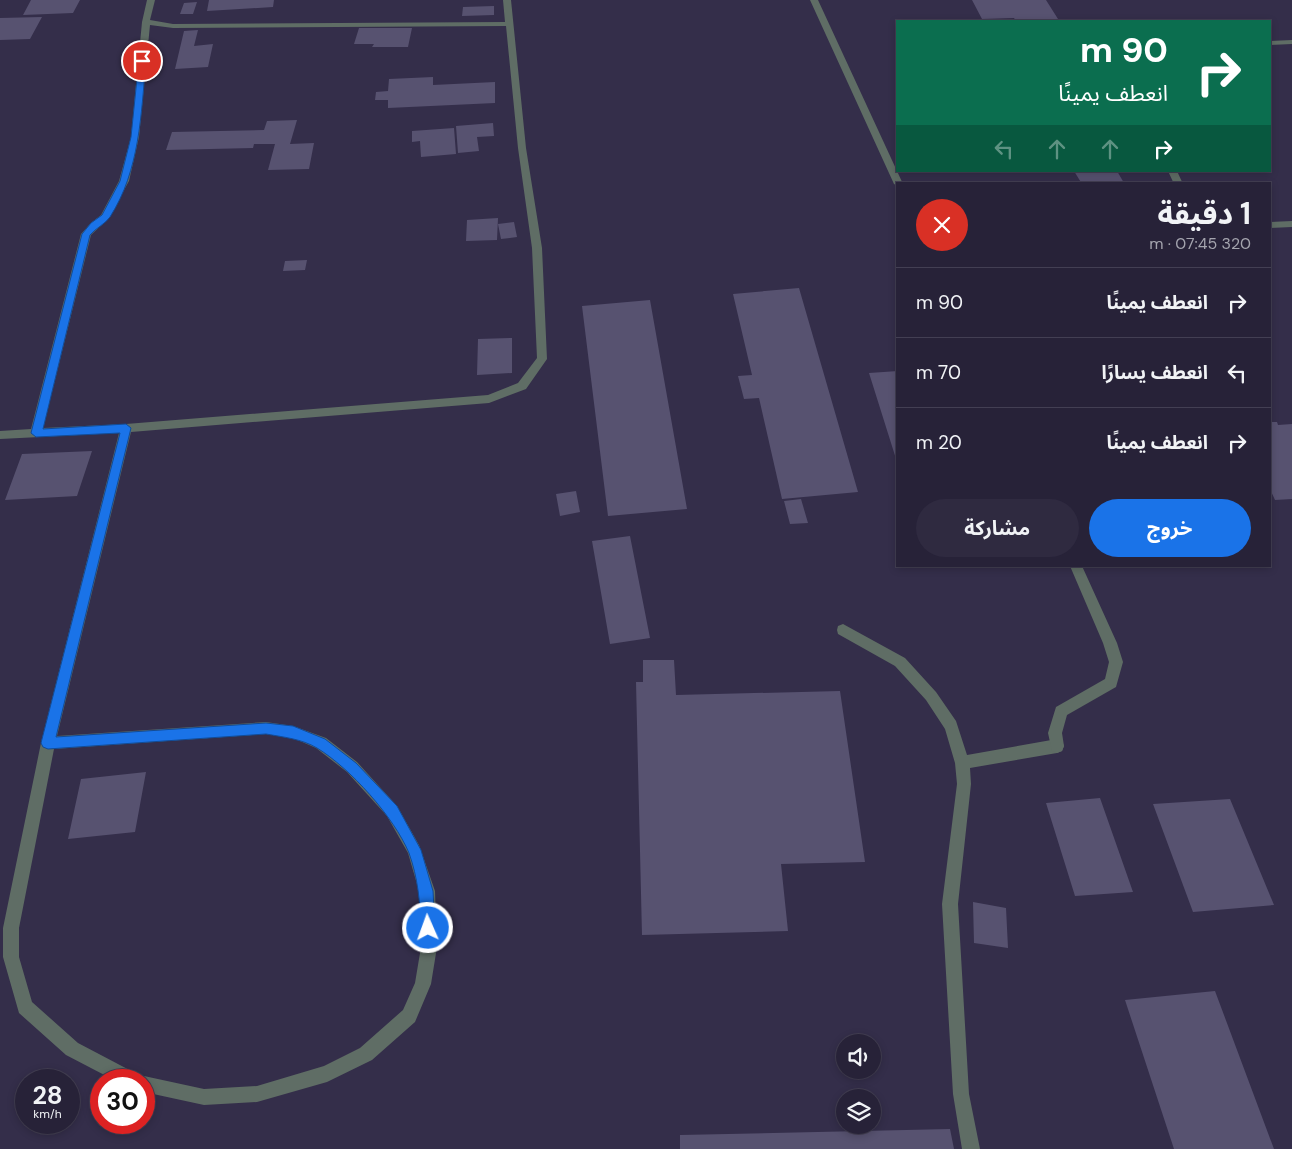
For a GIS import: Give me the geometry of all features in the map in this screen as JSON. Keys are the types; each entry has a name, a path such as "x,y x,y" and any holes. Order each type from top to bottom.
{"street":[{"path":"36,433 86,234 105,217 124,181 135,137 146,22 151,0"},
{"path":"0,435 126,428 489,399 522,386 542,359 537,248 522,148 507,0"},
{"path":"814,0 898,182"},
{"path":"146,22 173,26 510,24"},
{"path":"1271,43 1292,42"},
{"path":"1271,224 1292,224"},
{"path":"110,1069 72,1049 25,1007 10,957 11,928 48,743 126,428"},
{"path":"962,763 1057,746 1055,733 1061,711 1111,683 1116,662 1110,643 1076,567"},
{"path":"843,630 900,662 931,696 951,726 962,763 964,784 950,904 960,1094 971,1149"},
{"path":"48,743 266,728 293,732 321,743 352,768 392,811 414,850 426,891 429,947 423,984 409,1016 366,1054 327,1074 257,1094 204,1097 155,1086"}],"building":[{"path":"31,0 80,0 73,13 23,15"},
{"path":"209,0 274,0 273,7 207,11"},
{"path":"972,0 1046,0 1058,19 1015,20 1014,18 982,19"},
{"path":"197,2 193,14 180,14 184,3"},
{"path":"494,6 494,15 462,16 463,7"},
{"path":"42,17 30,39 0,40 0,18"},
{"path":"359,28 412,28 408,47 372,47 374,44 354,44"},
{"path":"198,30 194,46 213,44 208,67 175,69 184,31"},
{"path":"433,77 433,85 495,82 495,103 388,108 388,100 375,100 376,92 388,91 389,79"},
{"path":"297,120 290,144 314,143 309,169 268,170 275,144 254,144 253,148 166,150 172,132 264,130 267,121"},
{"path":"493,123 494,136 477,137 479,151 458,153 456,126"},
{"path":"454,128 456,154 421,157 420,141 412,142 412,131"},
{"path":"1075,172 1118,172 1123,182 1081,182"},
{"path":"498,218 497,240 466,241 467,220"},
{"path":"514,222 517,237 501,239 498,224"},
{"path":"307,260 305,270 283,271 285,261"},
{"path":"799,288 858,492 782,499 759,398 744,399 738,376 752,375 733,294"},
{"path":"650,300 687,509 608,516 582,306"},
{"path":"512,338 512,373 477,375 478,339"},
{"path":"896,371 896,459 869,373"},
{"path":"1271,422 1277,422 1278,425 1292,424 1292,499 1275,500 1271,491"},
{"path":"92,451 77,496 5,500 22,454"},
{"path":"576,491 580,512 560,516 556,494"},
{"path":"801,499 808,523 790,524 784,501"},
{"path":"630,536 650,638 610,644 592,541"},
{"path":"643,660 674,660 676,695 840,691 865,862 781,864 788,931 642,935 636,682 643,682"},
{"path":"146,772 135,832 68,839 81,779"},
{"path":"1100,798 1133,892 1075,896 1046,803"},
{"path":"1230,799 1274,905 1193,912 1153,804"},
{"path":"973,902 1006,908 1008,948 974,943"},
{"path":"1215,991 1274,1149 1174,1149 1125,1000"},
{"path":"950,1129 954,1149 680,1149 680,1135 836,1132 836,1134 881,1134 881,1131"}],"route":[{"path":"142,61 135,137 124,181 105,217 86,234 36,433 126,428 48,743 266,728 293,732 321,743 352,768 392,811 414,850 426,891 428,928"}]}
